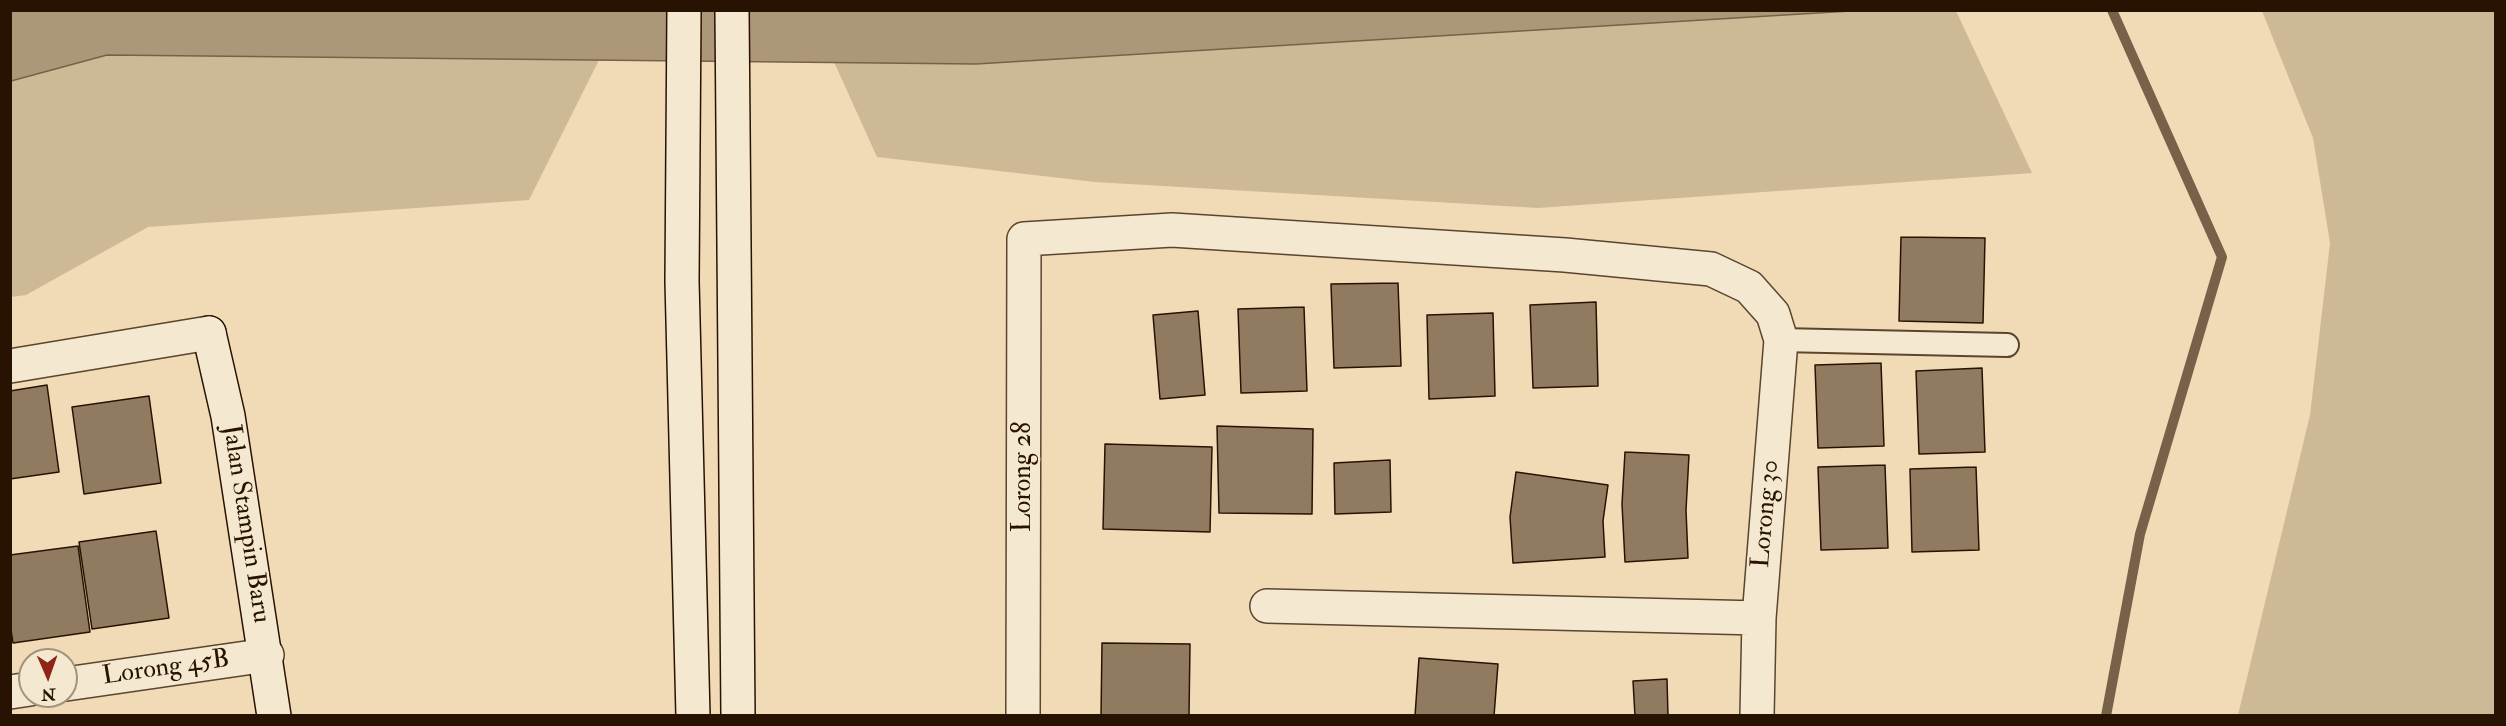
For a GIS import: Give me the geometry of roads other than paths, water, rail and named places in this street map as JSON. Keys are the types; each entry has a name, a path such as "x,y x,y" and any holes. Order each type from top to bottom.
{"street":[{"path":"684,10 682,281 693,716"},
{"path":"732,10 738,716"},
{"name":"Lorong 28","path":"1023,716 1024,238 1172,230 1564,255 1711,269 1749,287 1777,327"},
{"name":"Lorong 30","path":"1757,716 1759,618 1777,327"},
{"name":"Jalan Stampin Baru","path":"10,366 209,333 228,416 267,655 274,716"},
{"path":"1267,606 1759,618"},
{"name":"Lorong 45B","path":"78,682 267,655"}],"lane":[{"path":"1777,327 2007,345"}],"waterway":[{"path":"2106,716 2140,534 2222,257 2112,10"}]}
